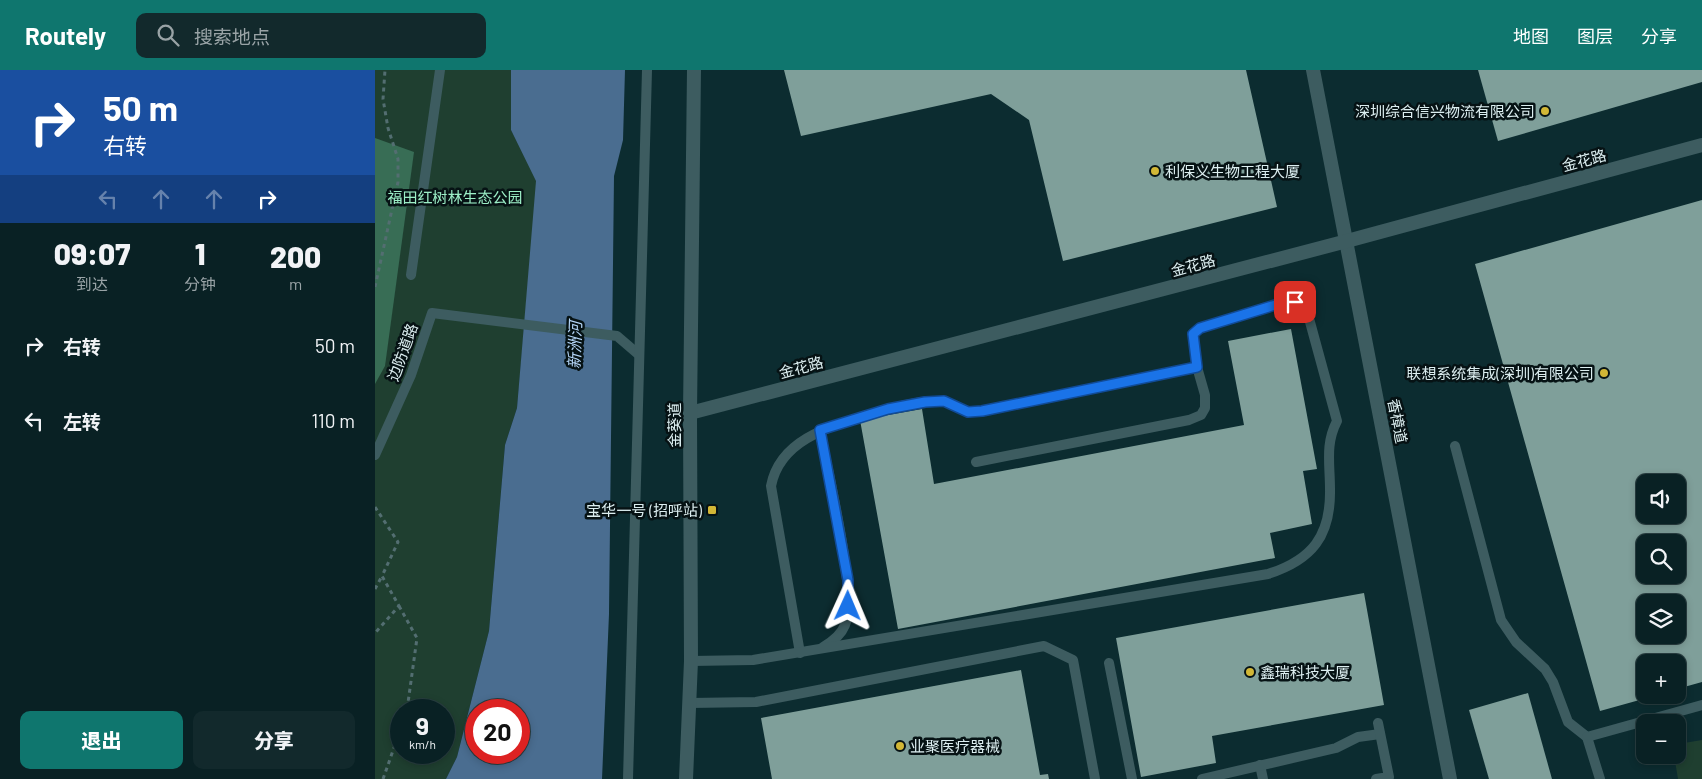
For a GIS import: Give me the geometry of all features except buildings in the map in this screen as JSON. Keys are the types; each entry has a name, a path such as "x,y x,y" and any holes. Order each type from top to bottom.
{"street":[{"name":"金葵道","path":"686,779 691,661 694,70"},
{"name":"香樟道","path":"1313,70 1450,779"},
{"name":"金花路","path":"691,412 1347,241 1702,145"}],"lane":[{"path":"411,275 440,70"},
{"path":"628,779 647,70"},
{"path":"691,661 753,660 800,653 1268,574 1291,567 1318,542 1325,525 1330,497 1327,451 1331,433 1337,421 1307,311 1295,302 1285,302 1200,328 1193,334 1197,367 1205,395 1205,408 1201,415 1189,420 976,462"},
{"name":"边防道路","path":"375,455 411,375 432,314 617,336 638,354"},
{"path":"800,653 771,486 773,476 787,454 805,439 820,430 888,409 925,402 944,401 968,412 982,411 1197,367"},
{"path":"818,650 834,641 845,625 848,580 820,430"},
{"path":"1455,446 1501,620 1516,642 1545,669 1553,682 1567,722 1587,737 1600,779"},
{"path":"690,703 756,702 1044,646 1073,660 1095,779"},
{"path":"1109,663 1132,779"},
{"path":"1587,737 1702,706"},
{"path":"1376,779 1389,777 1378,723"},
{"path":"1202,779 1336,748 1358,737 1381,734"},
{"path":"1260,766 1263,779"}],"path":[{"path":"375,288 399,182 398,160 388,128 383,99 385,70"},
{"path":"375,507 398,542 375,589"},
{"path":"382,576 417,638 409,699"},
{"path":"375,633 399,606"},
{"path":"383,779 390,759"}],"green space":[{"name":"福田红树林生态公园","path":"375,70 511,70 511,130 537,181 517,408 505,445 489,631 472,699 465,699 465,726 455,761 455,699 390,699 390,764 454,764 446,779 375,779"},
{"path":"375,138 414,152 385,366 375,384"},
{"path":"1702,740 1702,779 1678,779 1676,764 1686,764 1686,743"}],"water":[{"name":"新洲河","path":"511,70 625,70 623,140 614,176 609,614 602,779 446,779 455,764 465,726 465,764 530,764 530,699 472,699 489,631 505,445 517,408 536,181 511,130"}],"place":[{"name":"深圳综合信兴物流有限公司","path":"1545,111"},
{"name":"利保义生物工程大厦","path":"1155,171"},
{"name":"联想系统集成(深圳)有限公司","path":"1604,373"},
{"name":"宝华一号 (招呼站)","path":"712,510"},
{"name":"鑫瑞科技大厦","path":"1250,672"},
{"name":"业聚医疗器械","path":"900,746"}],"route":[{"path":"848,606 848,580 820,430 888,409 925,402 944,401 968,412 982,411 1197,367 1193,334 1200,328 1285,302 1295,302"}]}
